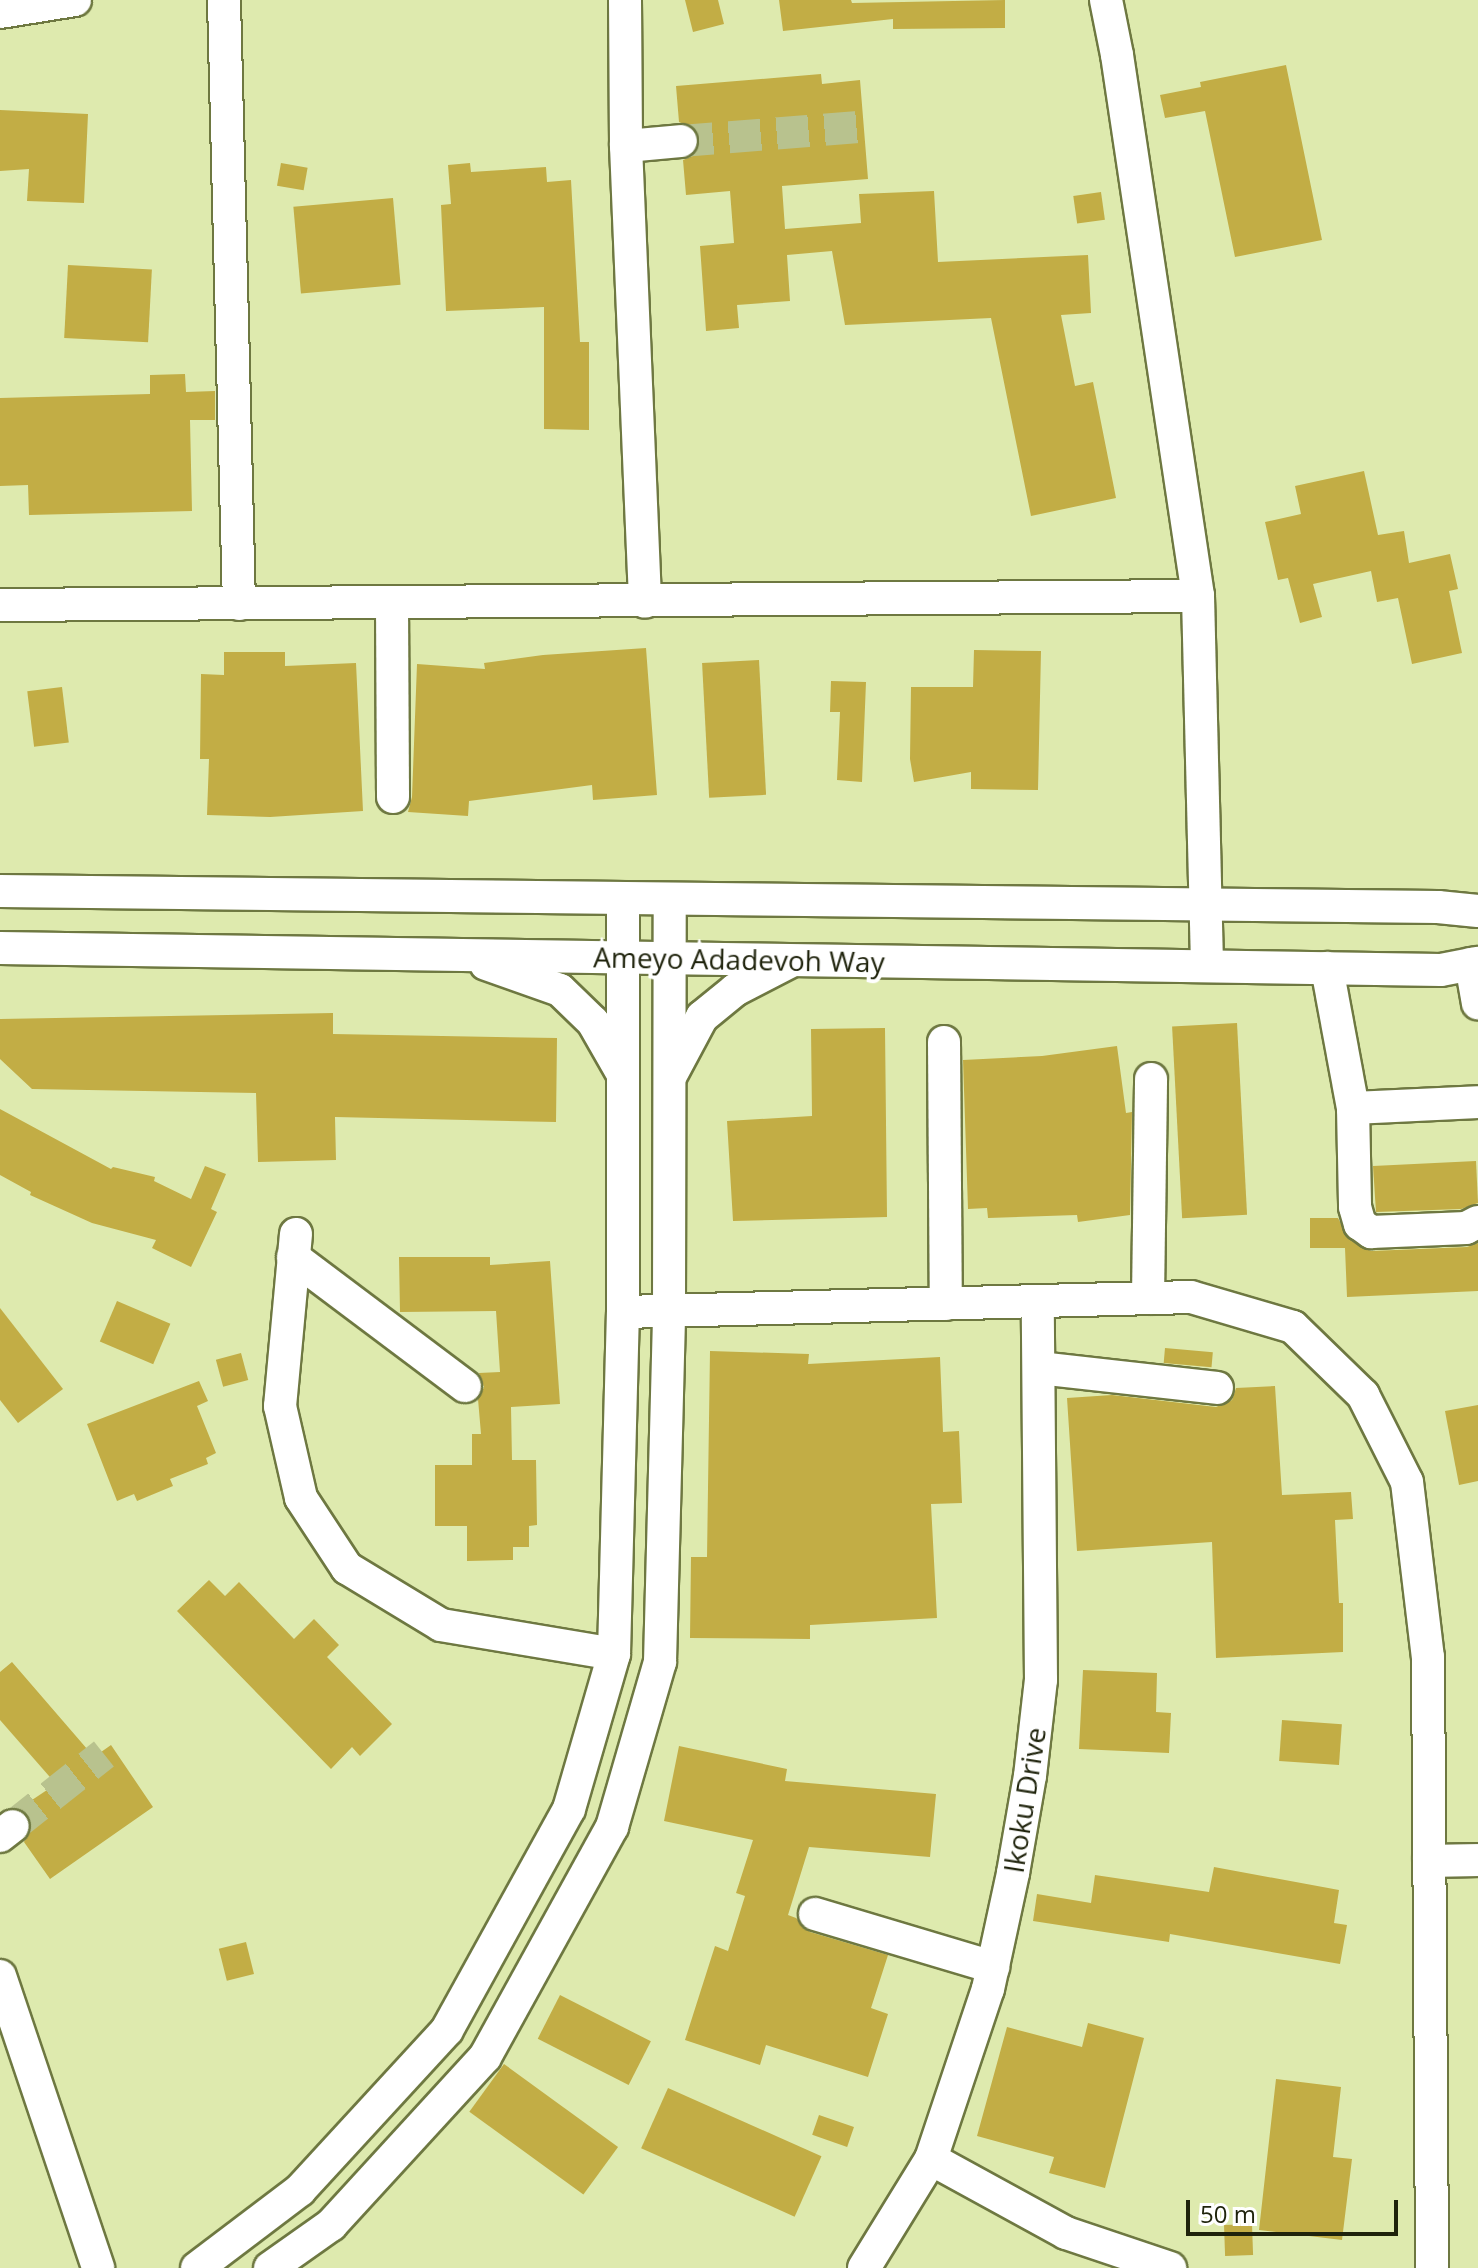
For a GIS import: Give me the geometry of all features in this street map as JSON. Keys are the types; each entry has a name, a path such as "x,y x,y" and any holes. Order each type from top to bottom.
{"street":[{"path":"0,12 75,0"},
{"path":"224,0 239,604"},
{"path":"625,0 626,146 645,602"},
{"path":"1106,0 1117,55 1198,596 1207,966"},
{"path":"626,146 681,141"},
{"path":"0,605 1198,596"},
{"path":"392,603 393,797"},
{"name":"Ameyo Adadevoh Way","path":"0,891 1438,907 1478,911"},
{"path":"197,2268 300,2190 447,2030 569,1809 614,1654 623,1312 623,898"},
{"path":"270,2268 331,2225 485,2057 612,1827 660,1662 669,1311 670,899"},
{"name":"Ameyo Adadevoh Way","path":"0,948 1441,970 1475,964"},
{"path":"460,955 560,990 593,1022 623,1075"},
{"path":"670,1078 702,1017 735,990 794,960"},
{"path":"1475,964 1478,1003"},
{"path":"1327,968 1353,1108 1355,1207 1360,1224 1371,1232 1466,1228 1478,1222"},
{"path":"944,1042 946,1304"},
{"path":"1148,1298 1151,1079"},
{"path":"1353,1108 1478,1102"},
{"path":"465,1386 295,1245 280,1406 301,1498 347,1568 441,1625 614,1654"},
{"path":"623,1312 1191,1297 1293,1327 1363,1395 1407,1482 1428,1657 1432,2268"},
{"name":"Ikoku Drive","path":"864,2268 931,2159 993,1967 1030,1776 1041,1680 1038,1301"},
{"path":"1039,1368 1217,1388"},
{"path":"1429,1861 1478,1860"},
{"path":"815,1914 993,1967"},
{"path":"0,1976 98,2268"},
{"path":"931,2159 1066,2233 1170,2268"}],"building":[{"path":"685,0 718,0 724,24 693,32"},
{"path":"779,0 851,0 852,3 1005,0 1005,28 893,29 893,19 783,31"},
{"path":"1286,65 1322,240 1235,257 1205,111 1165,118 1160,95 1201,87 1200,82"},
{"path":"821,74 822,84 860,80 868,179 782,186 785,229 861,223 859,194 934,191 938,262 1088,255 1091,313 1061,315 1075,386 1093,382 1116,498 1031,516 991,318 845,325 832,251 787,255 790,301 737,305 739,328 706,331 700,246 734,243 730,191 686,195 683,160 693,156 700,140 696,129 679,122 676,86"},
{"path":"0,110 88,114 84,203 27,201 29,169 0,171"},
{"path":"281,163 308,168 304,190 277,186"},
{"path":"470,163 471,172 546,167 547,182 571,180 580,342 589,342 589,430 544,429 544,307 446,311 441,205 451,204 448,165"},
{"path":"1101,192 1105,220 1077,224 1073,196"},
{"path":"393,198 401,285 301,293 293,207"},
{"path":"68,265 152,269 148,342 64,338"},
{"path":"185,374 186,392 215,391 215,420 190,420 192,511 29,515 28,485 0,486 0,398 150,394 150,375"},
{"path":"1364,471 1378,535 1404,531 1409,563 1450,554 1458,589 1449,591 1462,653 1412,664 1398,598 1377,602 1371,571 1313,584 1322,617 1300,623 1288,578 1278,580 1265,522 1301,514 1295,486"},
{"path":"646,648 657,795 593,800 592,785 469,801 468,816 408,812 412,797 417,664 485,669 484,663 543,655"},
{"path":"974,650 1041,651 1038,790 971,789 971,772 914,782 910,759 911,687 973,687"},
{"path":"224,652 285,652 285,666 356,663 363,811 270,817 207,815 209,759 200,759 201,674 224,675"},
{"path":"759,660 766,795 709,798 702,663"},
{"path":"831,681 866,682 862,782 837,780 840,712 830,712"},
{"path":"62,687 69,743 34,747 27,691"},
{"path":"333,1013 333,1034 557,1038 556,1122 335,1117 336,1160 258,1162 256,1093 32,1089 0,1059 0,1019"},
{"path":"1237,1023 1247,1215 1182,1218 1172,1026"},
{"path":"885,1028 887,1217 733,1221 727,1121 812,1116 811,1029"},
{"path":"1117,1046 1126,1113 1132,1112 1130,1215 1078,1222 1077,1215 988,1218 987,1208 968,1209 963,1060 1042,1056"},
{"path":"0,1109 111,1169 155,1177 154,1181 191,1199 205,1166 226,1174 211,1209 217,1212 191,1267 152,1248 156,1240 92,1223 30,1195 31,1192 0,1175"},
{"path":"1476,1161 1478,1203 1461,1209 1376,1212 1373,1166"},
{"path":"1310,1218 1338,1218 1349,1239 1371,1251 1467,1247 1478,1243 1478,1291 1347,1297 1345,1248 1310,1248"},
{"path":"399,1257 490,1257 490,1265 550,1261 560,1404 511,1407 512,1460 536,1460 537,1525 529,1526 529,1547 513,1547 513,1560 467,1561 467,1526 435,1526 435,1465 472,1465 472,1434 481,1434 478,1399 484,1387 479,1373 500,1372 496,1311 400,1312"},
{"path":"117,1301 170,1324 153,1364 100,1342"},
{"path":"0,1308 63,1389 18,1423 0,1400"},
{"path":"1165,1348 1213,1352 1212,1367 1164,1363"},
{"path":"710,1351 809,1354 808,1364 940,1357 943,1432 959,1431 962,1503 931,1504 937,1618 810,1625 810,1639 690,1638 691,1557 707,1557"},
{"path":"241,1353 248,1380 223,1387 216,1360"},
{"path":"199,1381 208,1401 197,1406 216,1453 206,1458 208,1464 170,1479 173,1486 137,1501 134,1494 117,1501 87,1424"},
{"path":"1275,1386 1282,1495 1351,1492 1353,1519 1335,1520 1339,1603 1343,1603 1343,1652 1216,1658 1212,1542 1077,1551 1067,1398 1112,1395 1216,1407 1232,1400 1236,1388"},
{"path":"1478,1405 1478,1481 1459,1485 1445,1411"},
{"path":"209,1580 225,1596 239,1582 294,1639 314,1619 339,1645 327,1657 392,1724 360,1756 352,1747 331,1769 177,1611"},
{"path":"12,1662 94,1757 111,1745 153,1807 50,1879 24,1842 32,1824 20,1808 56,1784 0,1720 0,1672"},
{"path":"1083,1670 1157,1673 1156,1712 1171,1713 1169,1753 1079,1749"},
{"path":"1282,1720 1342,1724 1339,1765 1279,1761"},
{"path":"679,1746 787,1769 785,1781 936,1794 930,1857 809,1847 788,1915 796,1918 810,1932 888,1955 871,2008 888,2014 868,2077 766,2045 760,2065 685,2040 715,1946 728,1951 745,1896 736,1893 753,1840 664,1821"},
{"path":"1214,1867 1339,1890 1334,1923 1347,1925 1340,1964 1170,1934 1169,1942 1033,1921 1037,1894 1091,1903 1095,1875 1209,1892"},
{"path":"246,1942 254,1974 227,1981 219,1949"},
{"path":"560,1995 651,2041 629,2085 538,2039"},
{"path":"1088,2023 1144,2038 1105,2188 1049,2173 1054,2157 977,2136 1007,2027 1082,2047"},
{"path":"504,2064 618,2147 583,2195 469,2112"},
{"path":"1276,2079 1341,2087 1333,2157 1352,2159 1342,2240 1259,2230"},
{"path":"668,2088 821,2156 795,2217 641,2148"},
{"path":"819,2115 854,2127 847,2147 812,2135"},
{"path":"1252,2224 1253,2255 1225,2256 1224,2225"}],"tunnel":[{"path":"681,141 858,127"},
{"path":"13,1826 104,1754"}]}
